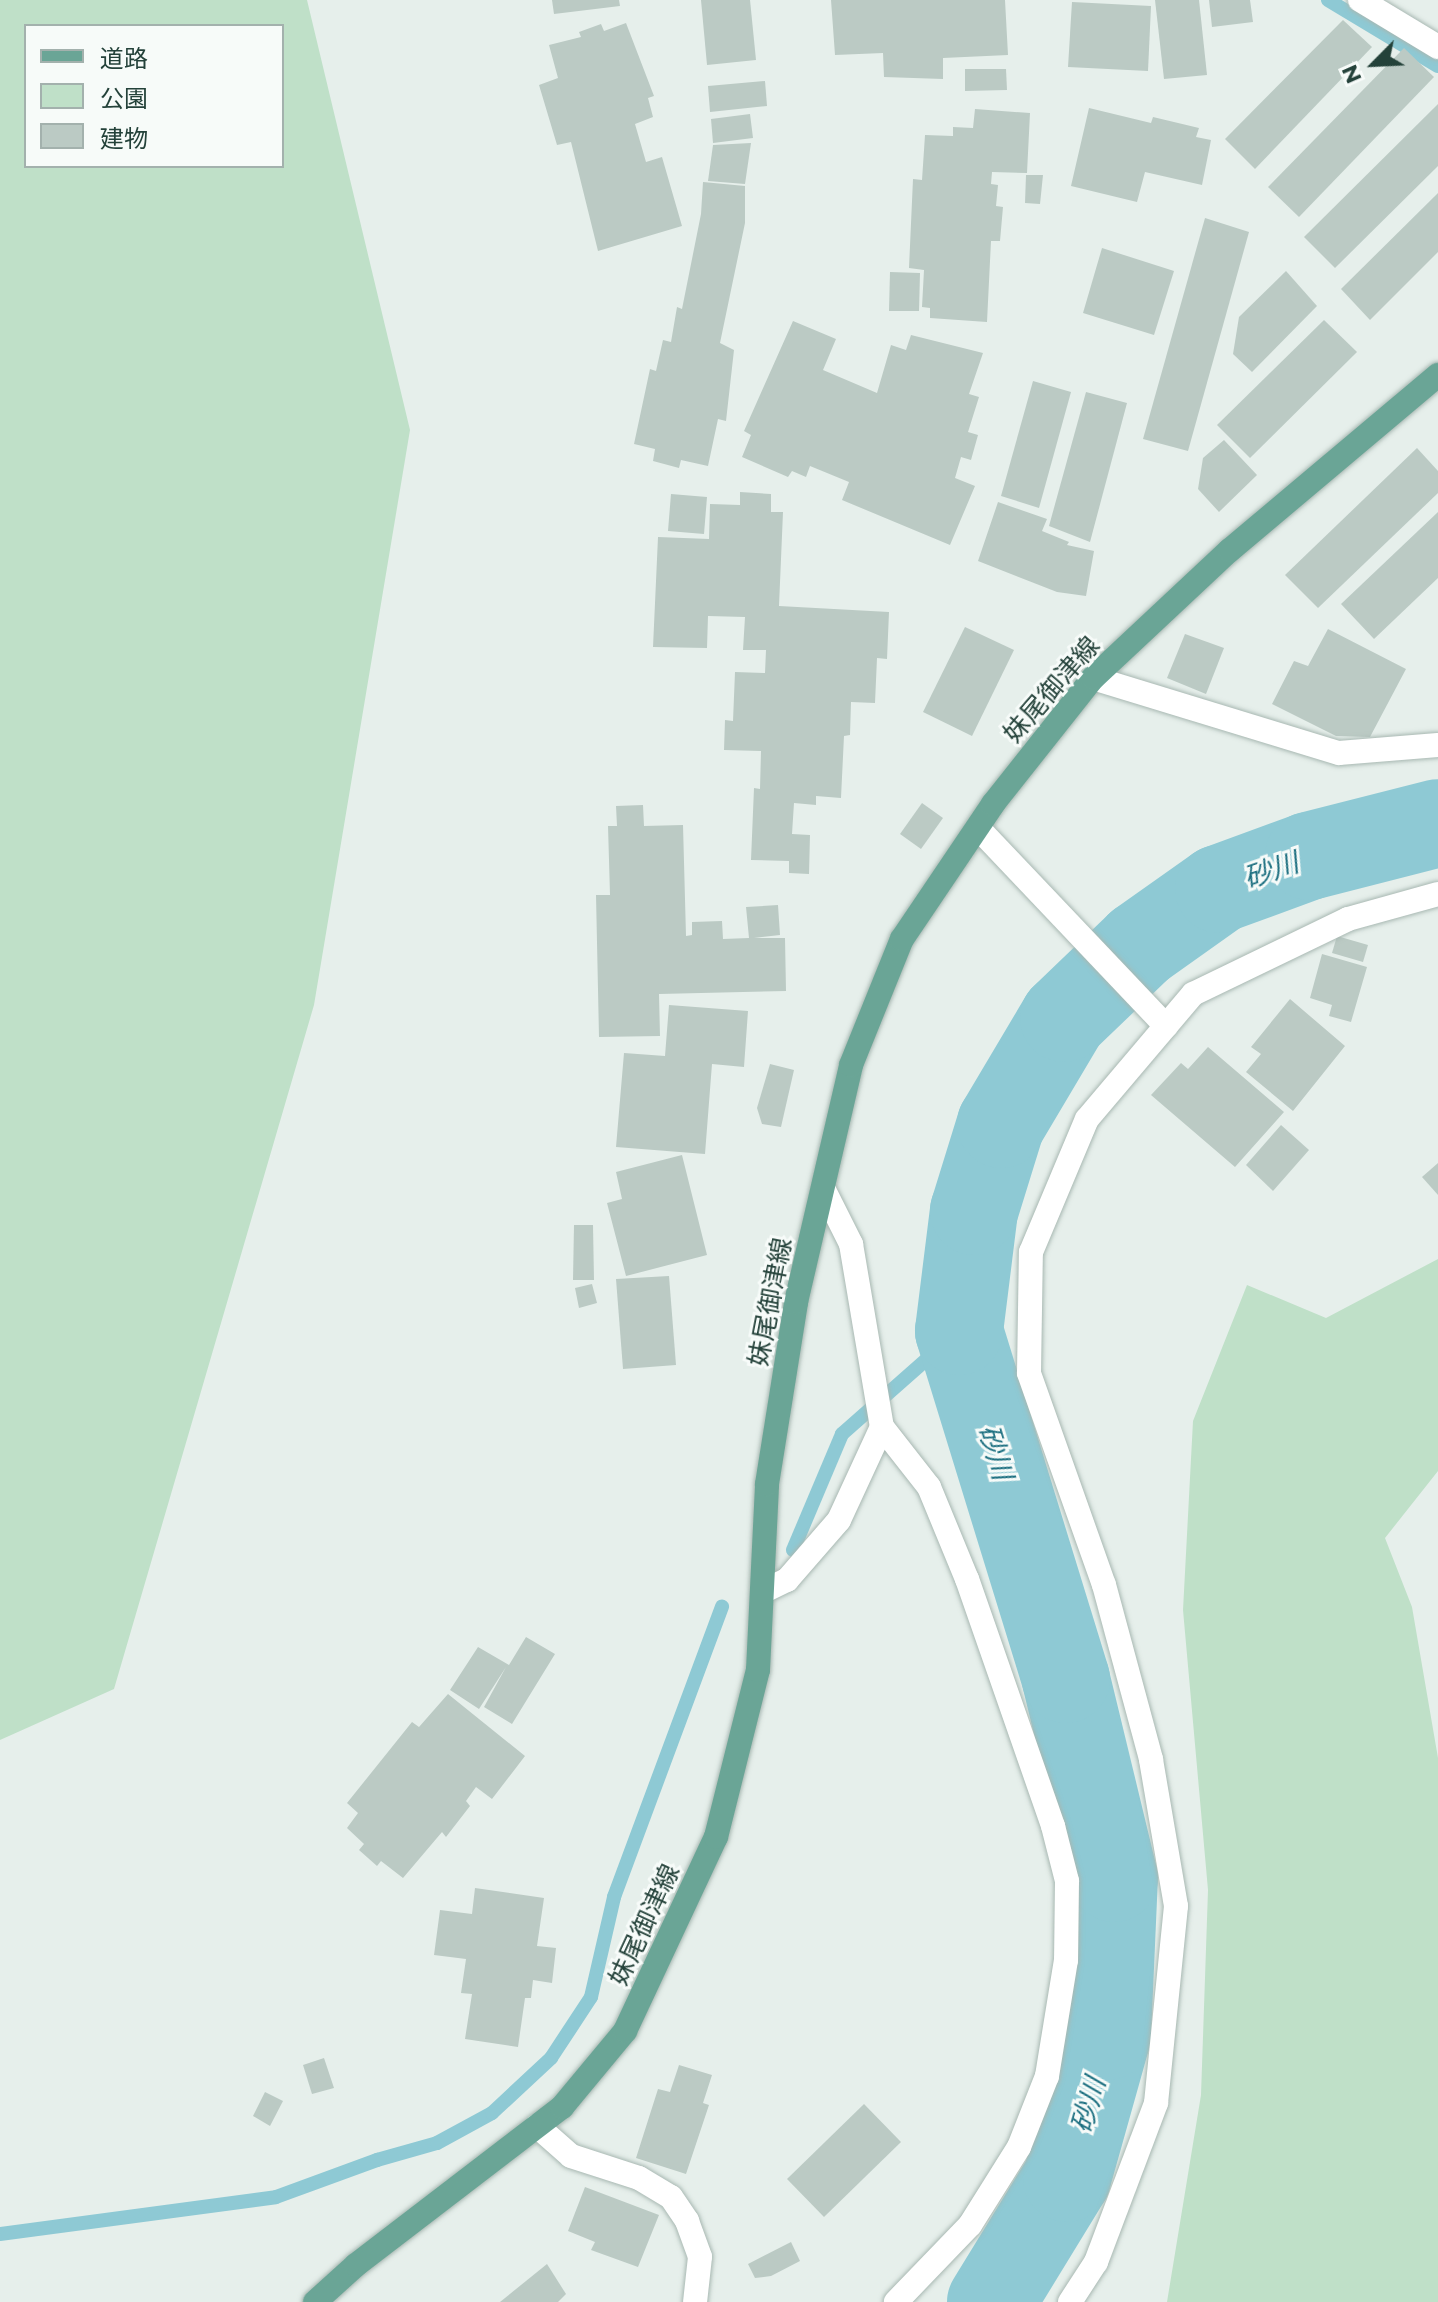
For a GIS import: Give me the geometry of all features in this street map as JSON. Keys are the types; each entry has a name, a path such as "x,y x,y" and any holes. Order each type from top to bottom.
{"main road":[{"name":"妹尾御津線","path":"315,2302 356,2265 562,2107 625,2031 716,1837 758,1670 767,1484 796,1302 851,1065 902,939 978,828 1093,678 1230,550 1438,375"}],"street":[{"path":"1360,0 1438,47"},
{"path":"1093,678 1339,753 1438,745"},
{"path":"978,828 1166,1026"},
{"path":"1070,2302 1096,2262 1156,2103 1176,1906 1151,1759 1108,1599 1029,1373 1031,1252 1087,1119 1193,994 1348,919 1438,894"},
{"path":"823,1188 851,1244 882,1427 929,1487 1053,1826 1067,1881 1066,1960 1047,2076 1019,2147 970,2225 896,2302"},
{"path":"762,1592 787,1580 839,1520 882,1427"},
{"path":"537,2126 571,2156 639,2178 671,2197 687,2221 700,2257 695,2302"}],"green space":[{"path":"0,0 307,0 410,430 314,1005 114,1689 0,1740"},
{"path":"1438,1259 1438,1471 1385,1538 1412,1607 1438,1758 1438,2302 1167,2302 1201,2095 1208,1890 1183,1610 1193,1421 1247,1285 1326,1318"}],"building":[{"path":"552,0 619,0 620,6 554,14"},
{"path":"701,0 750,0 756,60 707,65"},
{"path":"831,0 1005,0 1008,55 943,58 943,79 884,77 883,53 835,55"},
{"path":"1155,0 1199,0 1207,75 1164,79"},
{"path":"1209,0 1250,0 1253,22 1212,27"},
{"path":"1072,2 1151,6 1148,71 1068,67"},
{"path":"1343,20 1372,47 1255,169 1225,139"},
{"path":"626,23 654,96 648,98 653,117 635,124 646,162 662,157 682,226 598,251 571,142 557,145 539,85 558,78 549,45 581,37 579,32 601,24 604,31"},
{"path":"1404,48 1434,77 1299,217 1268,187"},
{"path":"965,69 1006,69 1007,90 965,91"},
{"path":"765,81 767,106 710,112 708,86"},
{"path":"1438,104 1438,166 1335,268 1304,237"},
{"path":"1089,108 1151,123 1153,117 1199,128 1196,137 1211,140 1202,185 1145,172 1137,202 1071,186"},
{"path":"975,109 1030,113 1027,173 992,172 991,184 998,185 996,206 1003,207 1000,241 991,241 987,322 930,318 930,308 922,307 924,270 909,268 913,179 922,180 925,135 953,136 953,127 973,128"},
{"path":"750,114 753,138 713,143 711,119"},
{"path":"751,143 745,184 708,181 713,145"},
{"path":"1026,175 1043,175 1040,204 1025,203"},
{"path":"703,182 745,186 745,223 720,343 734,350 726,421 718,419 708,466 681,460 679,468 653,461 655,449 634,444 650,369 656,371 663,340 671,342 677,307 682,309 701,214"},
{"path":"1438,193 1438,252 1370,320 1341,289"},
{"path":"1205,218 1249,232 1188,451 1143,439"},
{"path":"1102,248 1174,271 1154,335 1083,313"},
{"path":"1286,271 1317,306 1252,372 1233,354 1239,317"},
{"path":"890,272 920,273 919,311 889,311"},
{"path":"1324,320 1357,352 1250,458 1217,425"},
{"path":"793,321 836,339 823,370 877,393 891,345 906,350 911,335 983,353 969,394 979,397 968,432 978,435 971,460 961,457 955,478 975,486 950,545 842,500 849,482 810,466 806,477 792,471 788,477 742,457 751,435 744,431"},
{"path":"1033,381 1071,392 1039,508 1001,496"},
{"path":"1086,392 1127,403 1090,542 1049,526"},
{"path":"1224,440 1257,475 1219,512 1198,489 1203,458"},
{"path":"1417,448 1438,471 1438,493 1318,608 1285,575"},
{"path":"740,492 771,494 771,512 783,512 779,606 889,612 887,659 877,658 875,703 851,702 850,735 844,736 841,798 816,796 816,805 794,803 792,834 810,835 809,874 789,873 789,861 751,860 754,788 760,789 761,751 724,750 725,720 733,721 735,672 765,673 766,650 743,650 745,617 708,616 707,648 653,647 658,537 709,539 710,504 740,505"},
{"path":"671,494 707,497 704,534 668,531"},
{"path":"998,502 1047,519 1042,531 1069,542 1067,545 1094,551 1086,596 1057,592 978,561"},
{"path":"1438,512 1438,578 1374,639 1341,604"},
{"path":"965,627 1014,650 972,736 923,712"},
{"path":"1328,629 1406,669 1370,737 1336,736 1272,704 1294,661 1308,666"},
{"path":"1185,634 1224,648 1206,694 1167,678"},
{"path":"922,803 943,818 921,849 900,834"},
{"path":"643,805 644,826 683,825 686,936 692,935 692,922 722,921 723,939 749,938 746,907 778,905 780,935 754,938 785,938 786,991 659,994 660,1036 599,1037 596,895 610,895 608,826 617,826 616,806"},
{"path":"1337,936 1368,945 1363,962 1332,953"},
{"path":"1322,954 1367,967 1351,1022 1329,1016 1332,1005 1310,998"},
{"path":"1290,999 1345,1046 1293,1111 1246,1072 1261,1054 1251,1047"},
{"path":"669,1005 748,1011 744,1067 712,1064 705,1154 616,1147 624,1053 665,1056"},
{"path":"1208,1047 1284,1112 1235,1167 1151,1095 1181,1063 1188,1069"},
{"path":"770,1064 794,1070 781,1127 762,1124 757,1108"},
{"path":"1281,1125 1309,1150 1273,1191 1246,1165"},
{"path":"682,1155 707,1255 626,1276 607,1203 622,1199 616,1172"},
{"path":"1438,1163 1438,1195 1422,1177"},
{"path":"574,1225 593,1225 594,1280 573,1280"},
{"path":"669,1276 676,1365 623,1369 616,1279"},
{"path":"592,1284 597,1303 579,1308 575,1288"},
{"path":"526,1637 555,1654 512,1724 484,1707 506,1667 479,1709 450,1690 478,1647 509,1665"},
{"path":"448,1694 525,1756 492,1799 476,1787 466,1801 470,1806 446,1837 442,1832 403,1878 381,1861 377,1866 359,1850 364,1844 347,1828 358,1813 347,1803 412,1722 419,1727"},
{"path":"475,1888 544,1898 537,1946 556,1948 552,1983 533,1980 531,1998 525,1998 518,2047 465,2039 472,1994 461,1993 466,1959 434,1955 440,1910 472,1914"},
{"path":"324,2058 334,2088 312,2094 303,2065"},
{"path":"679,2065 712,2075 703,2103 709,2105 686,2174 636,2158 658,2089 670,2092"},
{"path":"265,2092 283,2101 270,2126 253,2116"},
{"path":"864,2104 901,2142 824,2217 787,2179"},
{"path":"585,2187 659,2215 638,2267 591,2250 595,2242 568,2231"},
{"path":"791,2242 800,2261 771,2276 755,2278 748,2264"},
{"path":"547,2264 566,2294 558,2302 500,2302"}],"waterway":[{"path":"1328,0 1438,66"},
{"name":"砂川","path":"991,2302 1067,2178 1107,2036 1114,1878 1066,1679 959,1331 974,1211 1001,1124 1064,1018 1140,945 1219,889 1309,856 1438,823"},
{"path":"793,1550 842,1434 959,1331"},
{"path":"0,2234 276,2197 377,2160 437,2143 492,2113 551,2058 591,1997 614,1897 722,1606"}]}
